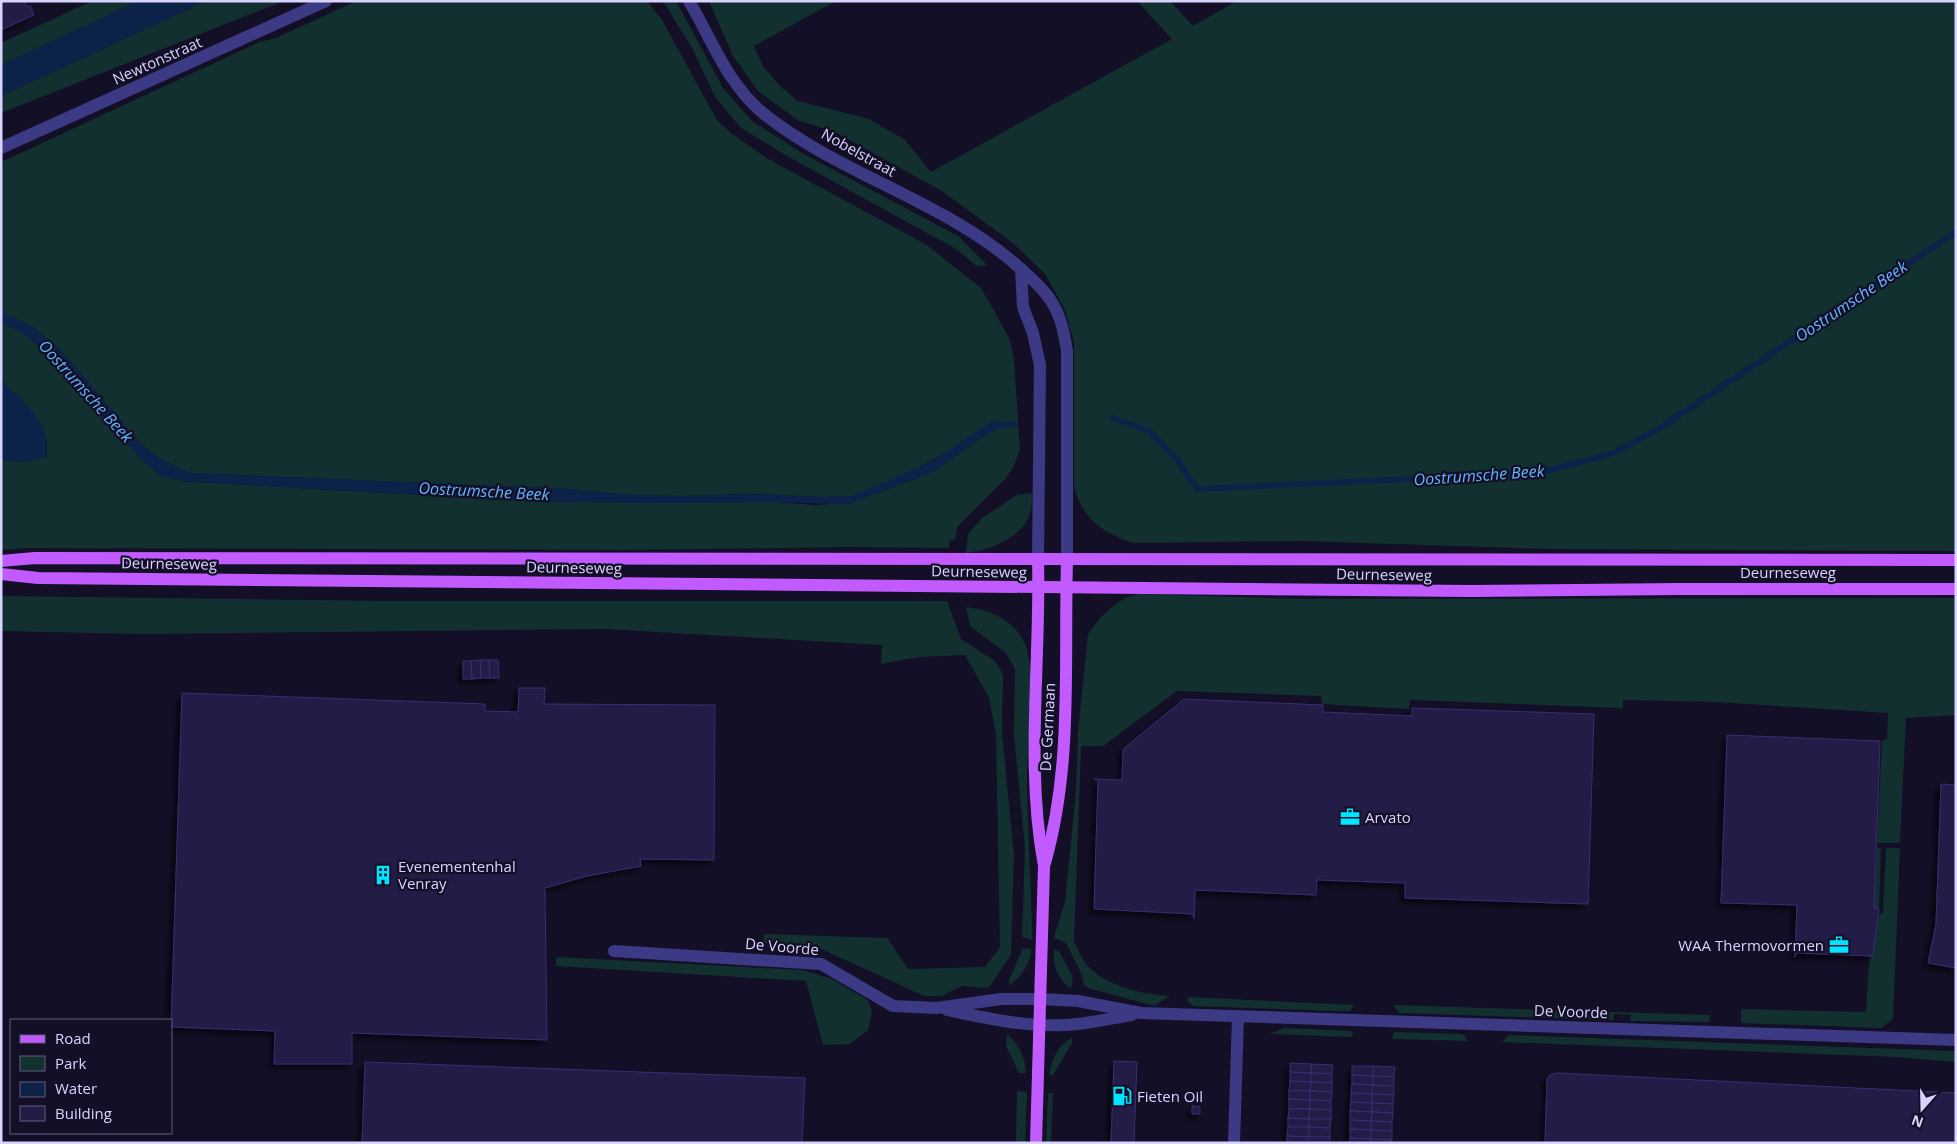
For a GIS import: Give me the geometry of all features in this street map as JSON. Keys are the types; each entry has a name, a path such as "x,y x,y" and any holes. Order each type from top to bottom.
{"main road":[{"name":"Deurneseweg","path":"1,561 35,558 1956,560"},
{"name":"De Germaan","path":"1036,1143 1044,866 1038,830 1035,791 1038,559"},
{"name":"De Germaan","path":"1044,866 1055,830 1060,795 1067,652 1067,560"},
{"name":"Deurneseweg","path":"1,574 38,578 1039,588 1470,591 1680,588 1956,589"}],"street":[{"name":"Newtonstraat","path":"1,148 326,1"},
{"name":"Nobelstraat","path":"689,1 734,82 747,99 765,115 821,150 970,230 1002,251 1051,301 1060,317 1067,351 1067,560"},
{"name":"Nobelstraat","path":"698,1 709,34"},
{"path":"1021,269 1023,307 1033,333 1040,365 1038,559"},
{"name":"De Voorde","path":"614,951 822,964 893,1006 937,1008 1001,1021 1077,1024 1141,1014"},
{"name":"De Voorde","path":"937,1008 1002,999 1041,999 1078,1001 1141,1014 1956,1040"},
{"path":"1234,1143 1238,1017"}],"green space":[{"path":"92,1 139,1 1,65 1,43"},
{"path":"206,1 284,1 1,113 1,96"},
{"path":"356,1 647,1 662,20 717,120 731,133 768,159 927,245 981,288 1010,340 1014,360 1020,450 1014,466 1006,478 957,527 955,540 949,541 949,548 850,547 624,550 26,548 1,550 1,460 25,462 46,457 47,446 41,425 34,414 1,381 1,323 24,333 54,360 143,461 159,475 182,481 520,501 647,503 775,502 815,505 851,503 935,471 979,439 999,428 954,448 912,471 852,496 823,497 756,494 631,495 571,489 189,473 159,458 140,443 59,348 31,326 1,312 1,162 260,42 276,38"},
{"path":"663,1 676,1 723,88 752,121 802,153 958,236 987,265 978,267 956,249 787,156 741,128 715,97 692,48"},
{"path":"709,1 836,1 754,46 763,66 779,85 798,101 869,119 905,140 931,172 1172,39 1137,1 1170,1 1193,26 1237,1 1956,1 1956,551 1549,549 1302,541 1133,543 1122,539 1096,524 1089,517 1078,499 1074,488 1074,342 1064,308 1045,274 1014,244 942,191 833,131 799,121 758,91 733,56"},
{"path":"1032,493 1030,513 1020,530 1004,542 975,552 966,553 968,534 982,518 1017,495"},
{"path":"1138,594 1307,599 1956,598 1956,715 1906,718 1900,843 1877,843 1882,741 1887,739 1888,713 1716,702 1623,700 1623,708 1410,700 1409,709 1322,704 1321,696 1177,691 1103,746 1081,746 1074,942 1086,964 1106,980 1137,991 1170,996 1154,1006 1088,988 1084,985 1082,975 1066,943 1054,938 1065,901 1076,791 1078,732 1088,634 1101,617 1111,608 1125,598"},
{"path":"1,596 384,601 947,601 961,639 995,661 1003,674 1002,734 1014,855 1011,955 990,986 985,988 962,986 941,996 924,996 817,947 764,943 764,934 887,938 908,969 985,967 1000,947 996,734 989,698 965,655 919,657 881,664 882,645 606,629 141,634 1,631"},
{"path":"966,607 983,610 1006,621 1018,632 1028,653 1031,706 1027,776 1032,940 1022,937 1025,848 1014,735 1015,669 1006,653 970,626"},
{"path":"1877,848 1881,848 1879,908 1874,908"},
{"path":"1886,848 1900,848 1893,1019 1881,1028 1741,1023 1741,1009 1866,1012 1869,962 1879,914 1883,914"},
{"path":"1023,948 1031,949 1031,955 1018,979 1009,986 1009,980"},
{"path":"1054,949 1059,951 1073,977 1071,989 1059,977 1054,960"},
{"path":"556,957 802,970 832,979 868,1000 872,1012 868,1030 850,1044 823,1045 806,981 556,966"},
{"path":"1188,997 1354,1005 1350,1011 1193,1006 1187,1000"},
{"path":"1393,1005 1710,1015 1709,1022 1630,1021 1631,1015 1614,1014 1613,1020 1399,1013"},
{"path":"1285,1028 1353,1031 1352,1037 1269,1034"},
{"path":"1394,1032 1463,1034 1468,1041 1392,1039"},
{"path":"1007,1034 1021,1051 1026,1073 1019,1073 1006,1046"},
{"path":"1509,1035 1956,1051 1956,1062 1895,1057 1502,1042"},
{"path":"1072,1037 1072,1043 1053,1075 1049,1075 1056,1053"},
{"path":"1017,1091 1027,1092 1025,1143 1016,1143"},
{"path":"1048,1093 1053,1093 1051,1143 1046,1143"}],"water":[{"path":"139,1 206,1 1,96 1,65"},
{"path":"1,312 31,326 59,348 140,443 159,458 189,473 571,489 631,495 756,494 823,497 852,496 932,461 992,421 998,420 999,428 979,439 935,471 851,503 520,501 182,481 159,475 143,461 61,365 22,334 1,323"},
{"path":"1,381 27,405 41,424 47,446 46,457 25,462 1,460"}],"building":[{"path":"1,1 24,1 27,7 30,5 34,15 1,30"},
{"path":"480,660 489,660 490,678 481,678"},
{"path":"480,660 481,678 472,679 471,661"},
{"path":"489,660 498,660 499,678 490,678"},
{"path":"463,661 471,661 472,679 463,679"},
{"name":"Evenementenhal Venray","path":"519,688 545,688 544,704 715,705 714,860 640,859 641,866 587,876 545,888 547,1040 352,1033 352,1064 274,1064 275,1031 172,1027 182,693 485,704 485,711 518,712"},
{"path":"1184,699 1323,705 1323,712 1412,716 1412,708 1594,714 1588,904 1405,898 1405,883 1317,880 1316,895 1195,890 1194,919 1193,914 1094,909 1098,780 1094,779 1122,780 1123,749"},
{"path":"1727,735 1880,741 1874,908 1879,909 1873,956 1796,953 1795,957 1797,905 1721,903"},
{"path":"1941,784 1956,785 1956,968 1928,963 1936,924"},
{"path":"1114,1061 1137,1062 1134,1143 1111,1143"},
{"path":"365,1062 805,1078 802,1143 362,1143"},
{"path":"1290,1063 1312,1064 1311,1073 1290,1072"},
{"path":"1312,1064 1333,1065 1332,1074 1311,1073"},
{"path":"1352,1066 1373,1066 1373,1076 1352,1075"},
{"path":"1373,1066 1395,1067 1394,1077 1373,1076"},
{"path":"1290,1072 1311,1073 1311,1082 1290,1081"},
{"path":"1311,1073 1332,1074 1332,1083 1311,1082"},
{"path":"1557,1073 1956,1093 1956,1143 1545,1143 1547,1079 1550,1075"},
{"path":"1352,1075 1373,1076 1373,1085 1352,1084"},
{"path":"1373,1076 1394,1077 1394,1086 1373,1085"},
{"path":"1290,1081 1311,1082 1310,1091 1289,1091"},
{"path":"1311,1082 1332,1083 1332,1092 1310,1091"},
{"path":"1352,1084 1373,1085 1372,1094 1351,1093"},
{"path":"1373,1085 1394,1086 1394,1095 1372,1094"},
{"path":"1289,1091 1310,1091 1310,1100 1289,1099"},
{"path":"1310,1091 1332,1092 1331,1101 1310,1100"},
{"path":"1351,1093 1372,1094 1372,1103 1351,1102"},
{"path":"1372,1094 1394,1095 1393,1104 1372,1103"},
{"path":"1289,1099 1310,1100 1310,1109 1289,1109"},
{"path":"1310,1100 1331,1101 1331,1110 1310,1109"},
{"path":"1351,1102 1372,1103 1372,1112 1350,1111"},
{"path":"1372,1103 1393,1104 1393,1113 1372,1112"},
{"path":"1192,1106 1200,1107 1200,1114 1192,1114"},
{"path":"1289,1109 1310,1109 1309,1119 1288,1118"},
{"path":"1310,1109 1331,1110 1331,1119 1309,1119"},
{"path":"1350,1111 1372,1112 1371,1121 1350,1120"},
{"path":"1372,1112 1393,1113 1392,1122 1371,1121"},
{"path":"1288,1118 1309,1119 1309,1127 1288,1127"},
{"path":"1309,1119 1331,1119 1330,1128 1309,1127"},
{"path":"1350,1120 1371,1121 1371,1130 1350,1129"},
{"path":"1371,1121 1392,1122 1392,1131 1371,1130"},
{"path":"1288,1127 1309,1127 1309,1137 1287,1136"},
{"path":"1309,1127 1330,1128 1330,1137 1309,1137"},
{"path":"1350,1129 1371,1130 1371,1139 1350,1138"},
{"path":"1371,1130 1392,1131 1392,1140 1371,1139"},
{"path":"1287,1136 1309,1137 1308,1143 1287,1143"},
{"path":"1309,1137 1330,1137 1330,1143 1308,1143"},
{"path":"1350,1138 1371,1139 1370,1143 1349,1143"},
{"path":"1371,1139 1392,1140 1392,1143 1370,1143"}],"waterway":[{"name":"Oostrumsche Beek","path":"1113,418 1150,432 1178,461 1197,489 1539,473 1614,453 1658,429 1956,232"},
{"name":"Oostrumsche Beek","path":"993,427 1014,424"}],"place":[{"name":"Arvato","path":"1350,817"},
{"name":"Evenementenhal Venray","path":"383,875"},
{"name":"WAA Thermovormen","path":"1839,945"},
{"name":"Fieten Oil","path":"1122,1096"}]}
